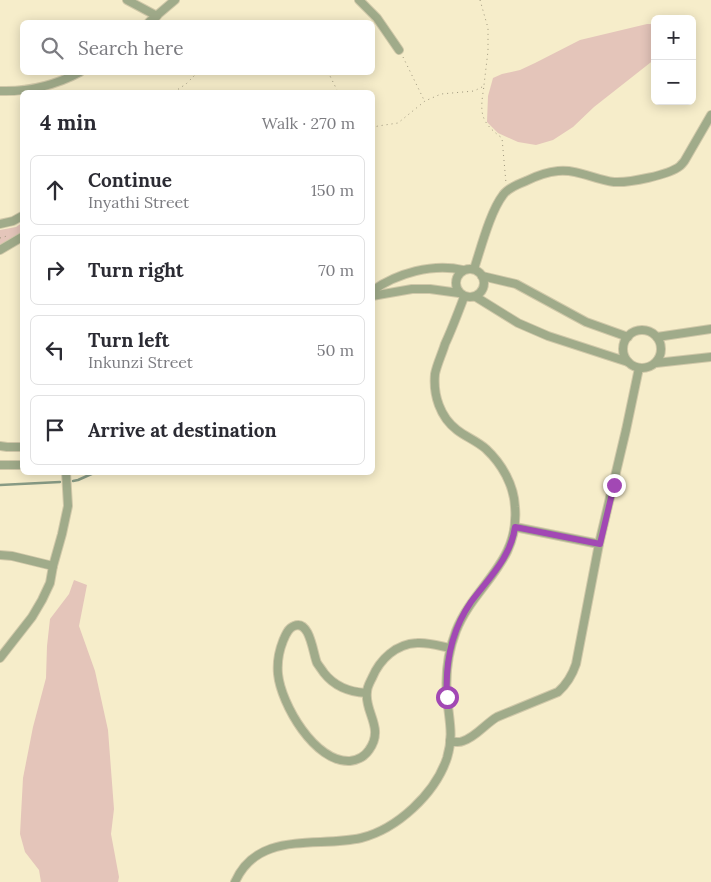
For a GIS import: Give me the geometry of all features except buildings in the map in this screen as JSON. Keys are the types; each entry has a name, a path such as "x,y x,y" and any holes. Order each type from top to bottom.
{"street":[{"path":"127,0 157,16"},
{"path":"152,20 175,0"},
{"path":"359,0 377,18 399,50"},
{"path":"43,90 74,75"},
{"path":"0,91 20,91"},
{"path":"474,270 493,215 508,190 536,177 559,170 574,171 615,182 654,176 672,170 680,166 685,160 711,115"},
{"path":"0,224 20,217"},
{"path":"0,250 20,238"},
{"path":"375,289 384,282 416,271 436,268 470,269 482,276 516,284 586,322 628,337"},
{"path":"462,295 456,290 455,281 463,270"},
{"path":"375,295 421,289 443,290 470,298 476,297 484,288 482,276"},
{"path":"235,882 239,873 248,864 258,855 270,849 284,844 361,838 390,825 406,815 430,789 446,759 451,730 446,675 450,648 462,617 502,562 510,547 515,527 515,504 512,490 501,465 484,448 456,430 446,419 435,395 436,372 462,295"},
{"path":"476,297 518,324 548,336 628,362 639,368 651,366 656,362 661,353 660,342 648,331 642,330 632,333 624,347 625,357 628,362"},
{"path":"657,338 711,329"},
{"path":"656,362 711,357"},
{"path":"450,741 463,741 497,717 552,696 566,686 576,664 600,544 639,368"},
{"path":"0,446 20,447"},
{"path":"0,466 20,465"},
{"path":"0,658 32,617 50,583 68,506 66,475"},
{"path":"515,527 600,544"},
{"path":"0,555 53,566"},
{"path":"366,693 355,692 336,685 317,663 307,632 296,625 288,630 282,644 278,663 280,685 286,702 301,728 326,754 342,761 360,758 371,748 376,734 366,693 376,668 384,658 402,646 419,643 450,648"}],"path":[{"path":"480,0 488,28 488,51 481,108 485,122 502,138 506,186 508,190"},
{"path":"399,50 425,101"},
{"path":"177,90 195,75"},
{"path":"330,75 337,90"},
{"path":"375,127 398,123 425,101 441,94 474,90 484,86"},
{"path":"0,238 10,235"}],"shaded area":[{"path":"651,24 651,62 594,107 573,127 553,140 536,145 518,142 498,133 487,122 488,96 493,78 520,70 580,40"},
{"path":"20,224 20,235 0,246 0,230"},
{"path":"74,580 87,585 79,626 95,671 108,730 114,809 111,834 119,877 118,882 41,882 39,870 25,852 20,834 23,778 33,727 46,678 50,619 69,594"}],"waterway":[{"path":"73,481 89,475"},
{"path":"0,485 60,482"}],"route":[{"path":"447,697 447,666 451,644 456,631 471,603 502,562 510,547 515,527 600,544 614,485"}]}
